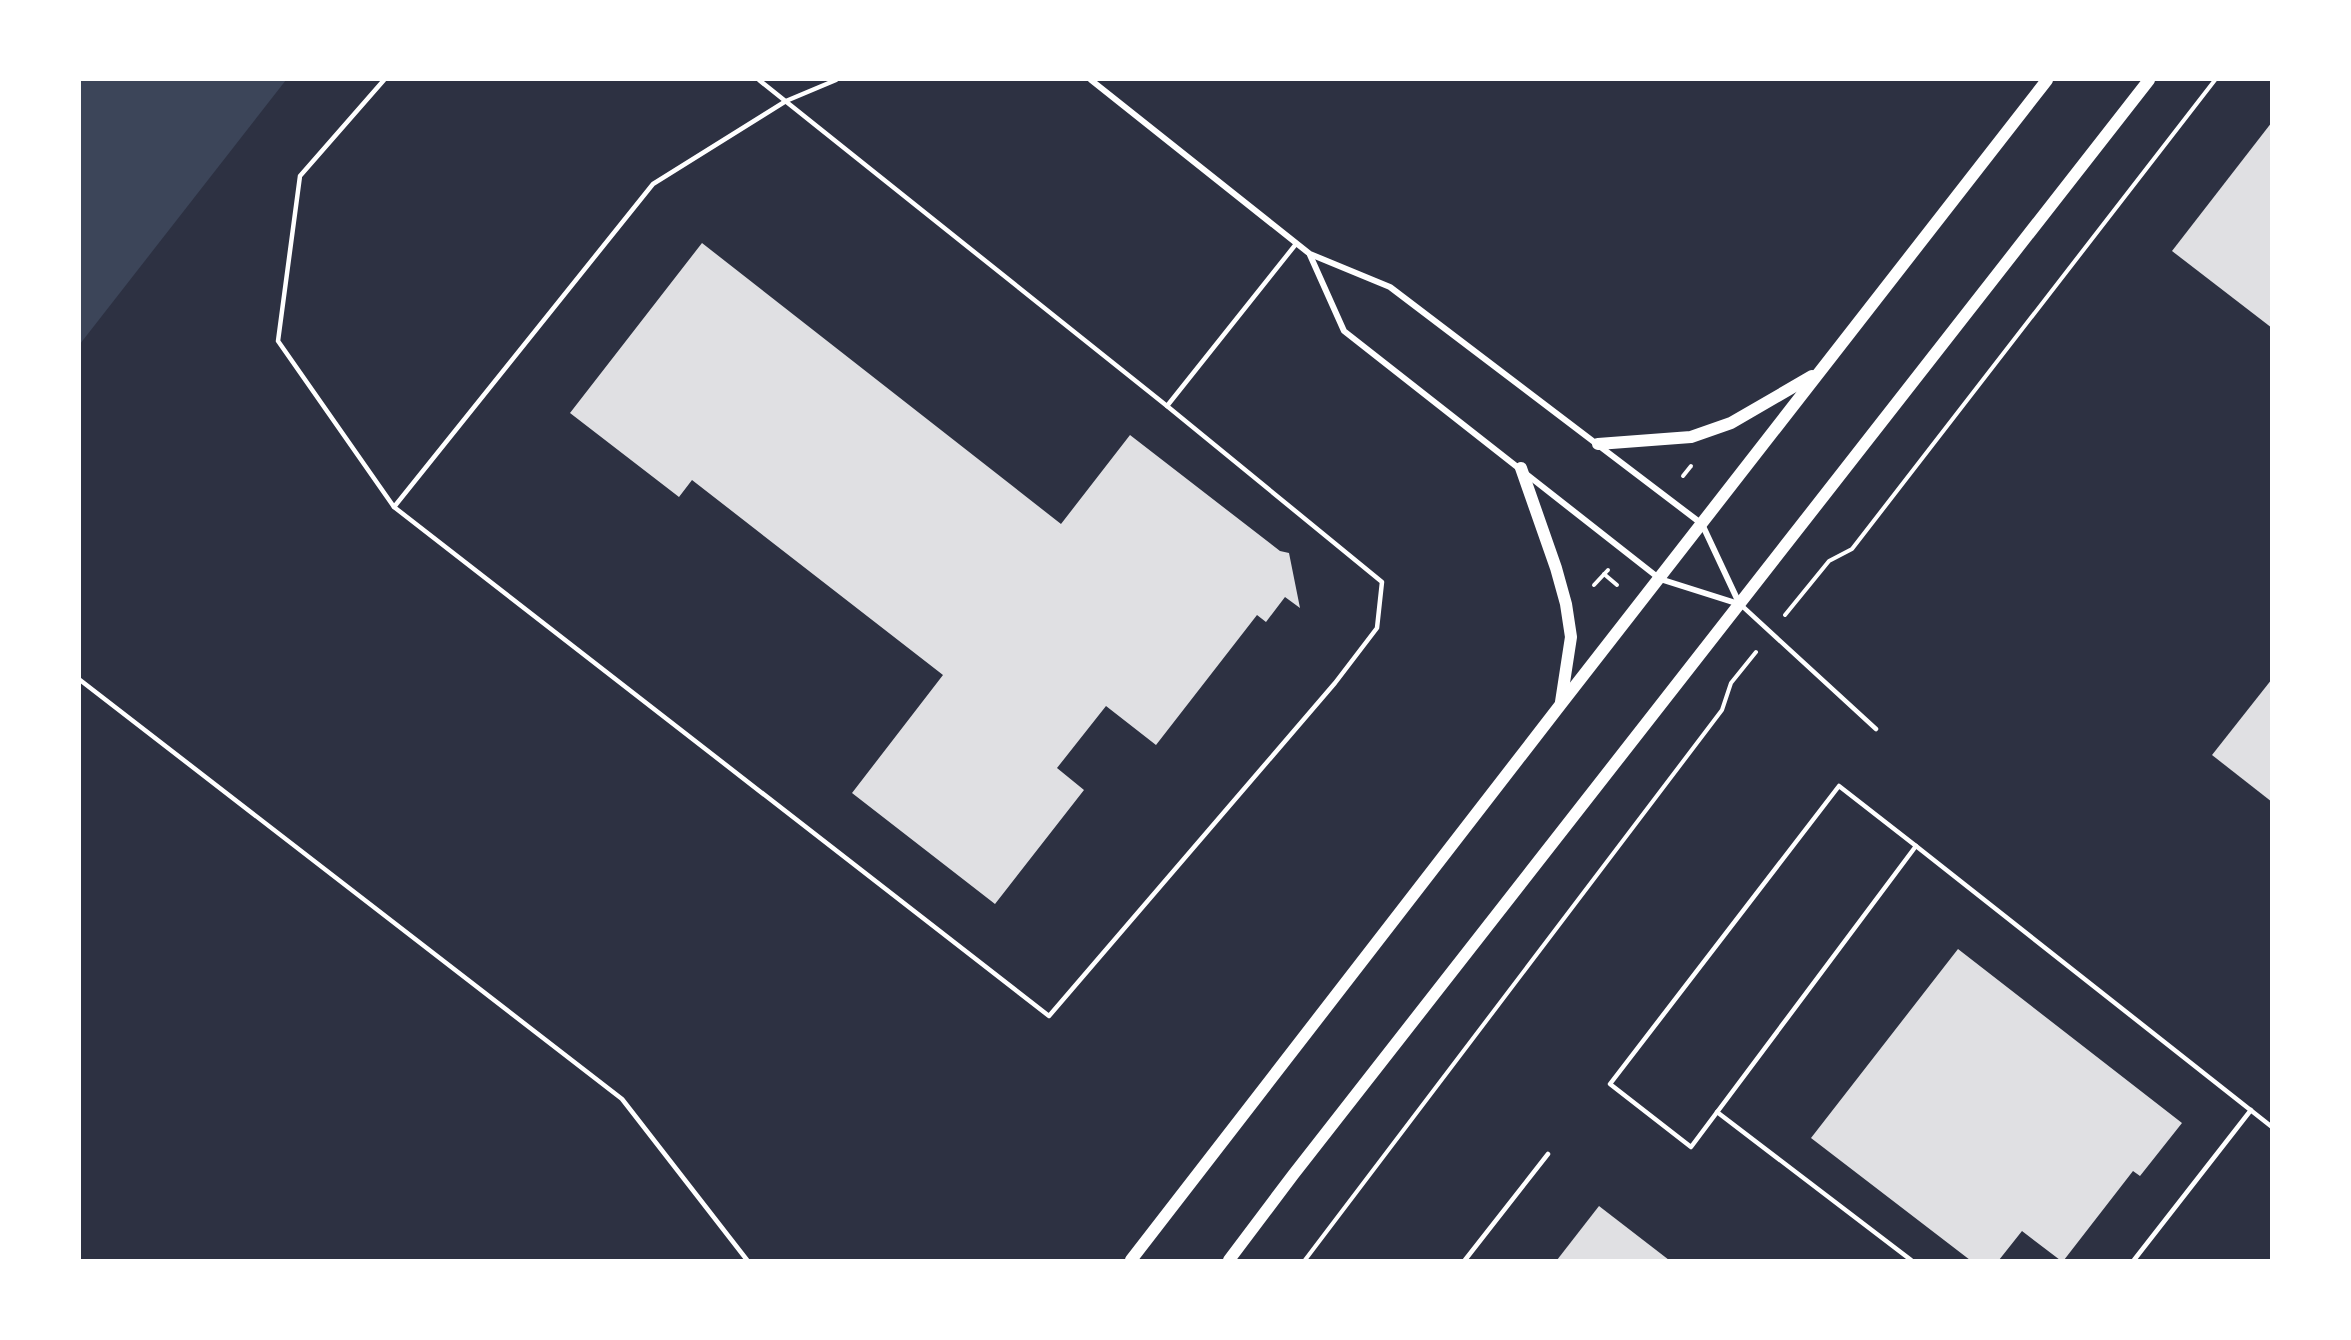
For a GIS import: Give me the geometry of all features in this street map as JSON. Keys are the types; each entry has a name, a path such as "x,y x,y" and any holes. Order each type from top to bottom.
{"main road":[{"path":"1131,1260 1818,372 2047,80"},
{"path":"1229,1260 2149,80"},
{"path":"1598,444 1690,437 1731,423 1818,372"},
{"path":"1521,468 1556,568 1566,604 1571,637 1561,704"}],"street":[{"path":"1091,80 1310,254 1390,287 1702,524 1739,603"},
{"path":"1310,254 1344,331 1660,579 1739,603"}],"lane":[{"path":"384,80 300,176 278,341 394,507 1048,1016 1335,683 1377,628 1382,582 1167,406 759,80"},
{"path":"394,507 653,184 786,101 836,80"},
{"path":"1167,406 1296,243"},
{"path":"1739,603 1876,729"},
{"path":"80,680 622,1099 747,1260"},
{"path":"1916,846 1690,1147 1610,1084 1839,786 1916,846 2251,1110 2271,1127"},
{"path":"2134,1260 2251,1110"},
{"path":"1717,1112 1911,1260"},
{"path":"1465,1260 1548,1154"}],"path":[{"path":"1305,1260 1722,710 1731,682 1829,561 1852,549 2215,80"},
{"path":"1594,585 1614,563"},
{"path":"1604,574 1617,585"}],"shaded area":[{"path":"80,80 286,80 80,344"}],"building":[{"path":"2272,122 2272,328 2172,251"},
{"path":"702,243 1061,524 1130,435 1280,551 1289,553 1300,608 1285,597 1266,622 1257,615 1156,745 1106,706 1057,768 1084,790 995,904 852,793 943,675 692,480 679,497 570,413"},
{"path":"2272,679 2272,802 2212,755"},
{"path":"1958,949 2182,1123 2140,1176 2133,1171 2064,1260 2060,1260 2022,1231 1999,1260 1970,1260 1811,1138"},
{"path":"1599,1206 1669,1260 1557,1260"}]}
